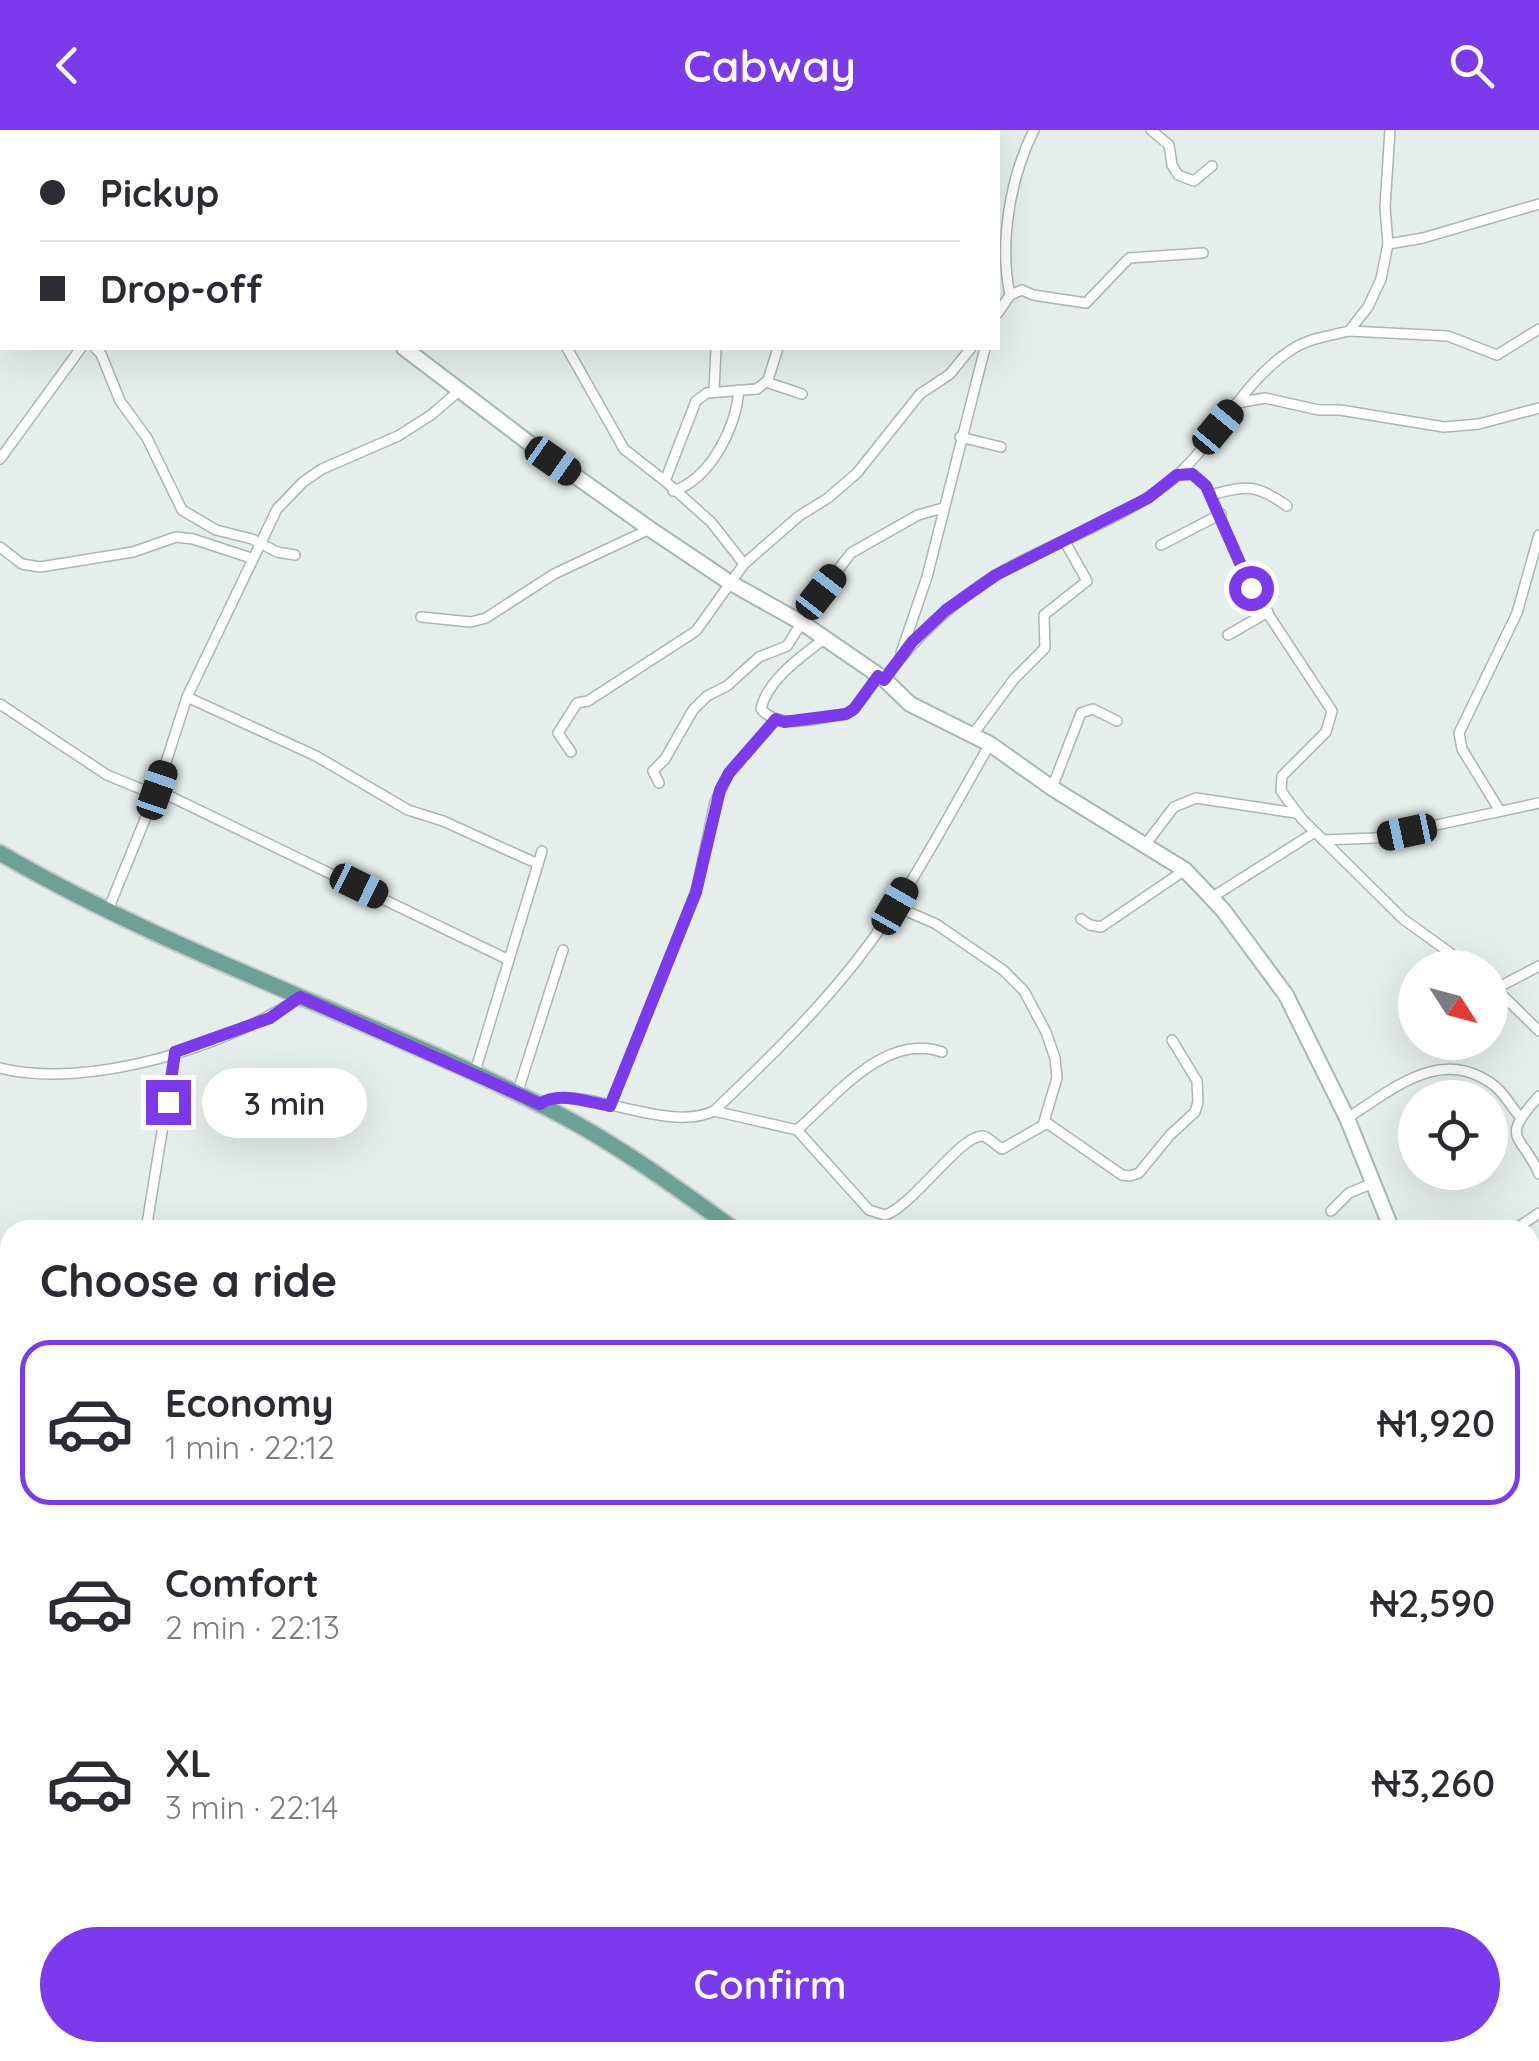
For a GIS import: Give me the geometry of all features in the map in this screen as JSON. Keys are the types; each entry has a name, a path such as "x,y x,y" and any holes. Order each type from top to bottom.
{"main road":[{"path":"0,853 108,910 540,1104 636,1161 721,1220"}],"street":[{"path":"1010,296 1005,273 1006,243 1020,158 1034,130"},
{"path":"1151,130 1169,145 1172,166 1178,175 1194,181 1212,166"},
{"path":"1349,331 1368,306 1381,279 1388,244 1385,206 1390,130"},
{"path":"1388,244 1423,238 1539,204"},
{"path":"1000,310 1010,296 1022,290 1081,304 1090,300 1129,258 1203,253"},
{"path":"824,638 793,663 763,700 761,708 768,717 784,722 846,714 854,709 946,610 996,575 1148,498 1177,475 1237,403 1291,350 1316,338 1349,331 1448,336 1497,355 1539,329"},
{"path":"0,459 80,350"},
{"path":"96,350 120,401 147,438 182,510 216,530 294,555"},
{"path":"407,350 650,530 729,582 804,624 881,678 910,704 990,744 1052,788 1185,870 1286,995 1347,1118 1388,1220"},
{"path":"568,350 624,449 711,522 744,564"},
{"path":"714,392 716,350"},
{"path":"665,481 696,401 714,392 757,389 766,382 777,350"},
{"path":"571,752 558,733 577,703 588,701 696,631 744,564 798,516 828,498 857,473 920,394 954,370 970,350"},
{"path":"899,660 928,577 983,350"},
{"path":"766,382 802,394"},
{"path":"108,910 187,697 277,509 322,469 398,436 431,416 459,390"},
{"path":"673,491 692,485 708,466 737,418 739,390"},
{"path":"1237,403 1264,398 1444,428 1479,424 1539,408"},
{"path":"960,437 1001,447"},
{"path":"1177,475 1192,474 1210,494 1251,588 1332,711 1326,732 1282,776 1280,791 1296,813 1403,918 1447,950"},
{"path":"1210,494 1254,487 1287,506"},
{"path":"659,783 653,771 692,710 758,658 787,646 821,592 852,553 918,516 943,508"},
{"path":"1161,545 1221,514"},
{"path":"421,616 471,622 486,618 554,574 650,530"},
{"path":"1500,812 1462,750 1459,733 1516,614 1539,535"},
{"path":"0,548 22,564 40,567 133,552 176,537 251,558"},
{"path":"971,736 1014,679 1045,648 1044,615 1087,580 1064,542"},
{"path":"1228,635 1268,612"},
{"path":"187,697 316,756 398,805 538,864"},
{"path":"0,704 106,775 510,960"},
{"path":"1052,788 1081,713 1092,709 1117,721"},
{"path":"610,1106 696,892 720,790 735,765 776,719"},
{"path":"540,1104 560,1098 697,1119 714,1111 824,1000 858,959 895,906 990,744"},
{"path":"1144,845 1174,807 1184,801 1209,799 1296,813"},
{"path":"1211,898 1319,836 1376,838 1539,803"},
{"path":"474,1075 542,851"},
{"path":"1081,919 1102,927 1185,870"},
{"path":"895,906 936,924 1004,970 1024,992 1055,1058 1057,1078 1043,1124"},
{"path":"518,1094 563,950"},
{"path":"1508,980 1539,966"},
{"path":"0,1068 61,1076 107,1071 270,1018 300,997"},
{"path":"1508,1000 1539,1031"},
{"path":"714,1111 797,1130 869,1210 885,1215 901,1207 978,1137 987,1138 1002,1149 1047,1123 1122,1175 1139,1173 1195,1112 1198,1102 1197,1082 1172,1040"},
{"path":"797,1130 879,1060 902,1049 925,1046 942,1052"},
{"path":"148,1220 175,1052"},
{"path":"1347,1118 1419,1074 1440,1068 1492,1084 1521,1118"},
{"path":"1539,1096 1521,1118 1515,1134 1516,1142 1539,1174"},
{"path":"1332,1211 1349,1193 1373,1182"}],"route":[{"path":"168,1102 175,1052 270,1018 300,997 540,1104 560,1098 610,1106 696,892 720,790 742,756 776,719 784,722 846,714 878,676 884,680 912,642 946,610 996,575 1148,498 1177,475 1192,474 1206,486 1251,588"}]}
